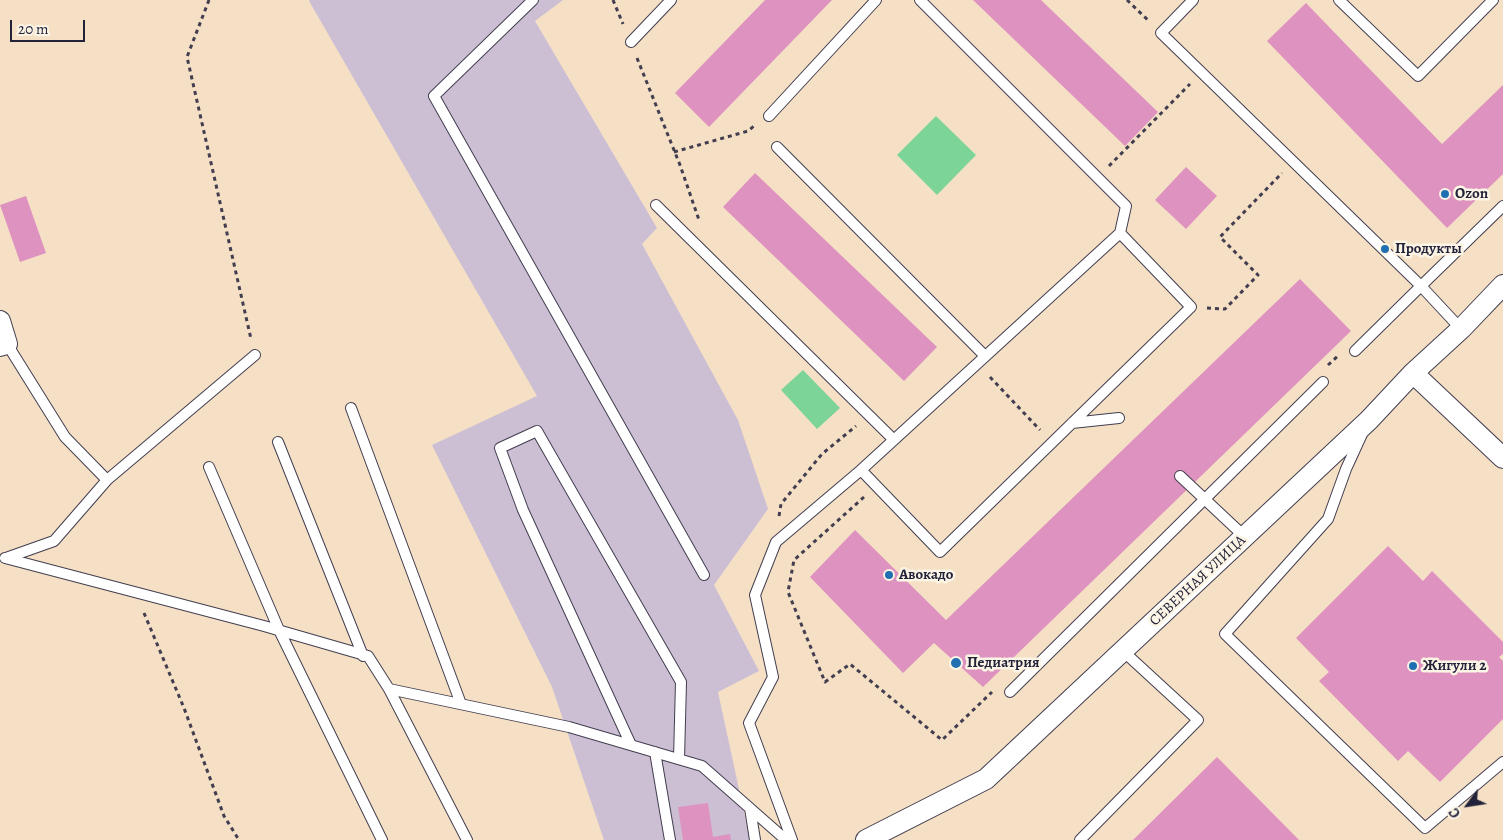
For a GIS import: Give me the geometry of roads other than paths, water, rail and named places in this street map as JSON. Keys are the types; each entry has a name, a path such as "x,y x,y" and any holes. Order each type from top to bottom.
{"street":[{"name":"СЕВЕРНАЯ УЛИЦА","path":"866,840 986,779 1368,420 1503,285"},
{"path":"0,321 4,345"},
{"path":"1413,373 1503,458"}],"lane":[{"path":"533,0 434,96 704,575"},
{"path":"631,42 671,0"},
{"path":"769,116 876,0"},
{"path":"792,840 749,722 773,677 756,595 776,542 894,440 1120,233 1126,206 920,0"},
{"path":"1193,0 1161,33 1421,286 1460,329"},
{"path":"1339,0 1418,76 1493,0"},
{"path":"777,147 986,356"},
{"path":"656,205 894,440"},
{"path":"1355,351 1503,206"},
{"path":"860,470 940,552 1191,307 1120,233"},
{"path":"4,345 65,437 107,480"},
{"path":"2,559 54,541 107,480 255,355"},
{"path":"1010,692 1323,382"},
{"path":"351,408 461,704"},
{"path":"1072,423 1119,418"},
{"path":"1368,420 1346,469 1328,519 1225,634 1425,828 1503,762"},
{"path":"631,745 523,510 500,448 537,431 680,682 679,759"},
{"path":"278,442 363,656"},
{"path":"210,467 280,630 382,840"},
{"path":"1180,476 1245,537"},
{"path":"2,559 280,630 368,656 389,689 467,840"},
{"path":"1080,840 1198,720 1123,651"},
{"path":"389,689 569,727 702,766 786,840"},
{"path":"655,752 670,840"},
{"path":"750,808 755,840"}],"place":[{"name":"Ozon","path":"1445,194"},
{"name":"Продукты","path":"1385,249"},
{"name":"Авокадо","path":"889,575"},
{"name":"Педиатрия","path":"956,663"},
{"name":"Жигули 2","path":"1413,666"}]}
